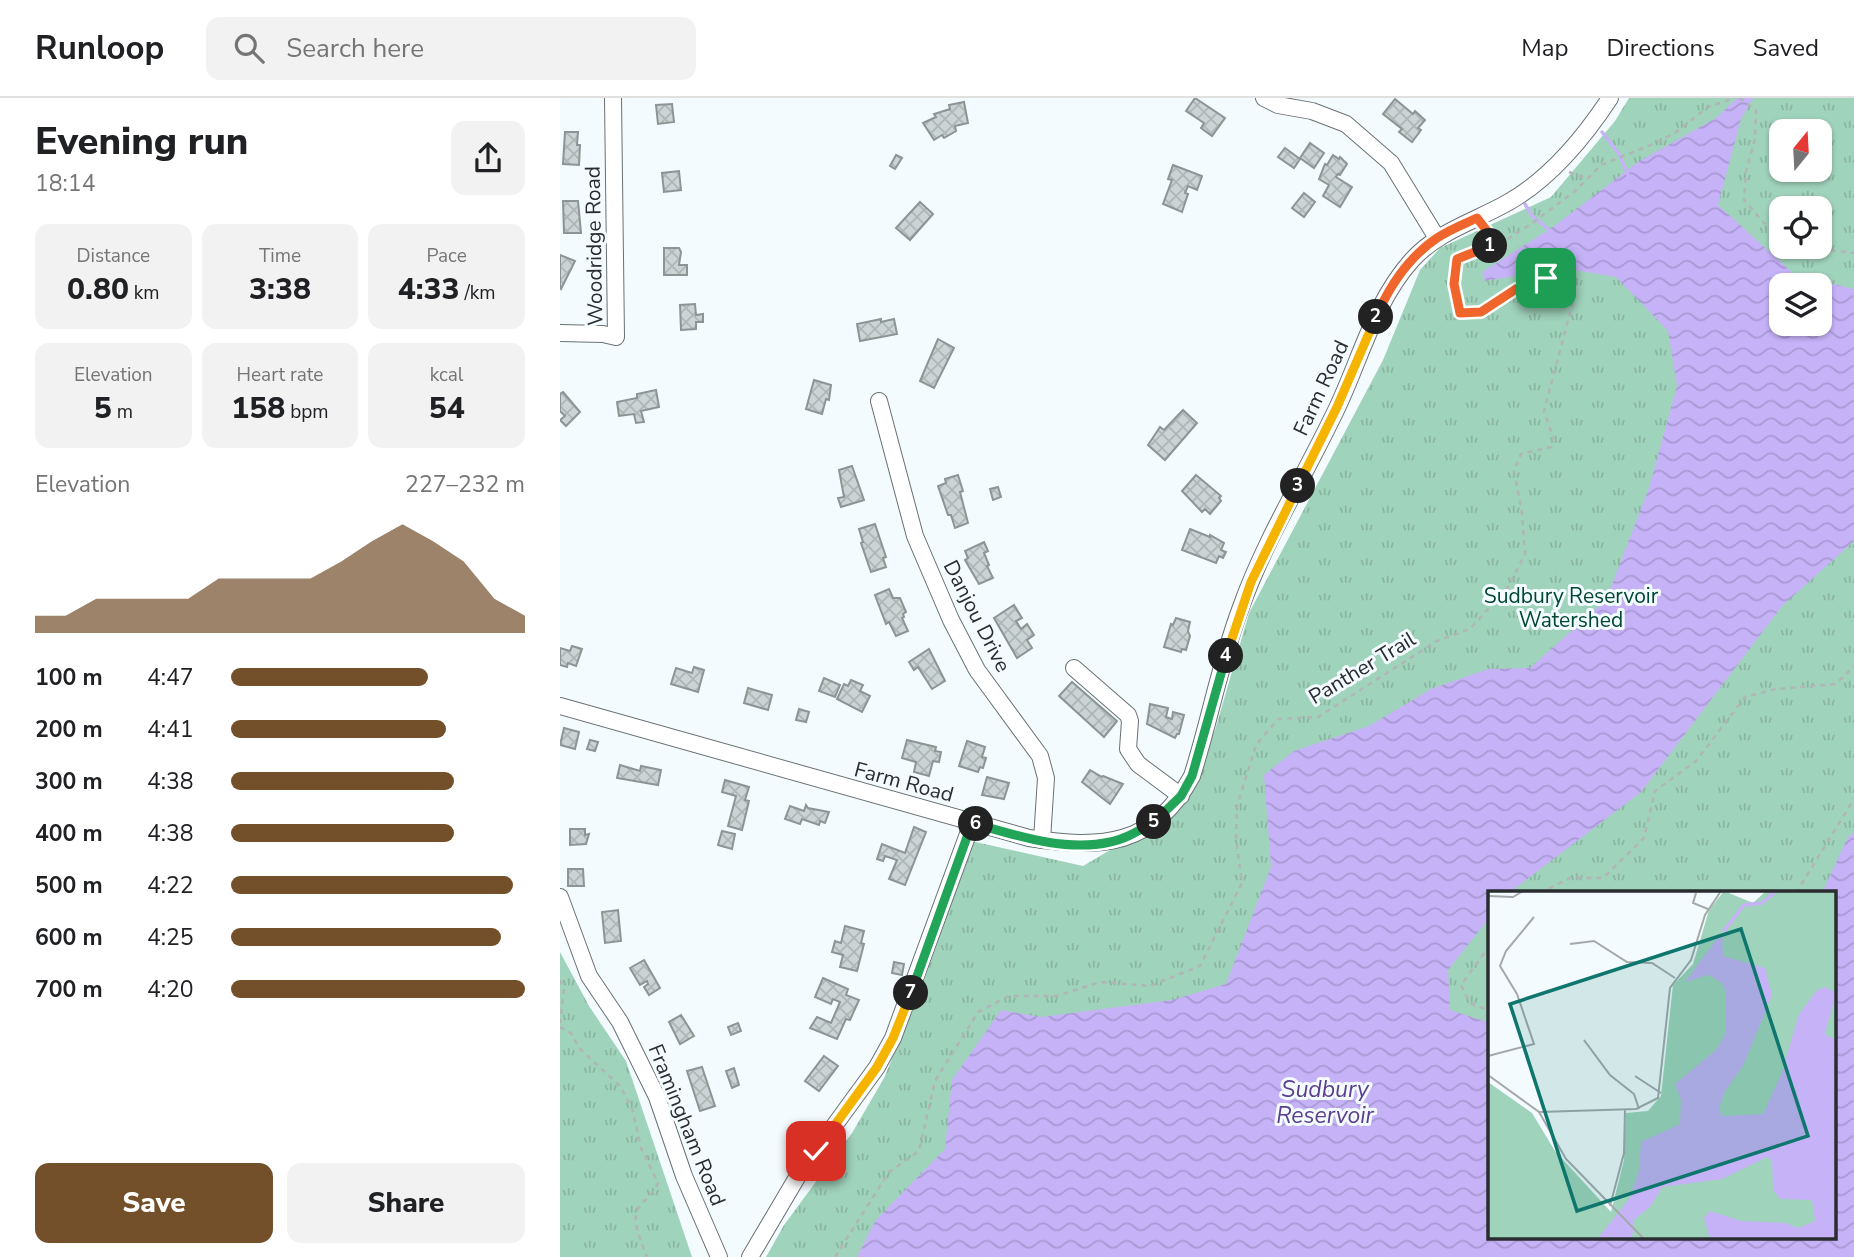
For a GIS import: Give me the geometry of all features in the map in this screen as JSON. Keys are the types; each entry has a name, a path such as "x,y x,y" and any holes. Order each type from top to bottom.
{"street":[{"name":"Woodridge Road","path":"560,332 616,337 613,98"},
{"path":"1264,98 1278,105 1311,111 1346,124 1391,163 1437,238"},
{"name":"Farm Road","path":"560,706 972,823 1042,840 1081,845 1110,842 1135,833 1158,819 1181,796 1192,776 1236,620 1262,556 1337,407 1381,305 1413,259 1437,238 1531,188 1558,164 1589,129 1610,98"},
{"name":"Danjou Drive","path":"879,401 915,536 951,621 977,670 1040,756 1046,778 1042,840"},
{"path":"1074,668 1128,715 1128,749 1138,764 1181,796"},
{"path":"750,1257 799,1174 877,1067 893,1038 972,823"},
{"name":"Framingham Road","path":"560,897 589,976 620,1022 646,1071 719,1257"}],"path":[{"path":"1558,164 1571,174 1588,179 1601,165 1676,132 1708,107 1737,98 1756,110 1755,139 1746,171 1744,200 1769,226"},
{"name":"Panther Trail","path":"835,1257 889,1171 919,1151 935,1081 978,1012 1009,996 1057,996 1100,982 1150,986 1200,966 1242,883 1236,840 1237,806 1256,745 1278,719 1318,716 1437,641 1470,629 1508,587 1525,554 1522,513 1514,470 1521,454 1551,447 1553,437 1544,411 1572,305 1569,285 1546,278 1516,289 1481,312 1460,313 1454,284 1457,259 1497,244 1534,222 1588,179"},
{"path":"1477,218 1497,244"},
{"path":"1832,251 1854,253"},
{"path":"1544,891 1570,878 1603,878 1644,838 1656,791 1696,761 1745,698 1776,689 1836,684 1854,666"},
{"path":"1797,891 1854,799"},
{"path":"1488,949 1461,985 1470,1003 1488,1010"},
{"path":"560,979 564,989 560,1025 570,1033 579,1048 620,1086 632,1108 641,1148 658,1183 654,1194 638,1210 636,1220 647,1257"}],"green space":[{"name":"Sudbury Reservoir Watershed","path":"1629,98 1854,98 1854,1257 766,1257 784,1225 852,1133 884,1078 909,1018 971,841 1083,866 1173,813 1215,730 1249,613 1383,360 1420,270 1440,248 1551,197 1615,121"},
{"path":"560,952 589,1006 626,1061 692,1257 560,1257"}],"water":[{"name":"Sudbury Reservoir","path":"1737,98 1753,98 1741,119 1718,205 1769,251 1769,259 1777,259 1793,273 1769,273 1769,336 1832,336 1832,284 1854,289 1854,541 1782,606 1641,792 1512,891 1488,891 1488,920 1448,970 1450,1010 1488,1022 1488,1240 1836,1240 1836,891 1823,891 1848,837 1854,832 1854,1257 857,1257 875,1221 945,1149 952,1080 1001,1010 1041,1017 1172,1000 1226,984 1271,867 1264,775 1294,751 1369,726 1431,689 1488,669 1530,668 1606,600 1649,488 1677,386 1668,331 1616,277 1563,268 1485,281 1482,272 1553,227 1638,162 1716,118"}],"building":[{"path":"1195,98 1225,118 1212,136 1201,128 1204,123 1186,111"},
{"path":"1395,99 1425,120 1412,142 1399,132 1402,129 1383,114"},
{"path":"964,102 968,123 955,126 956,131 934,140 923,123 936,117 934,114 950,109 949,105"},
{"path":"672,104 674,122 658,124 656,105"},
{"path":"565,132 578,132 579,165 563,164"},
{"path":"1310,143 1324,153 1314,168 1300,158"},
{"path":"1285,148 1300,159 1294,168 1278,157"},
{"path":"896,155 902,158 895,169 890,166"},
{"path":"1333,155 1339,159 1340,157 1347,164 1336,177 1352,187 1340,207 1323,196 1329,185 1319,179 1325,164 1327,165"},
{"path":"1173,165 1202,176 1197,190 1188,186 1182,212 1163,204 1172,180 1168,179"},
{"path":"679,171 681,190 664,192 662,173"},
{"path":"1304,193 1315,202 1304,217 1292,208"},
{"path":"563,201 578,201 581,233 564,233"},
{"path":"920,202 933,214 910,240 896,228"},
{"path":"664,248 679,248 679,265 687,265 687,275 664,275"},
{"path":"560,255 575,261 561,289 560,288"},
{"path":"695,304 696,315 703,314 703,322 696,322 696,329 681,330 680,305"},
{"path":"881,319 881,322 894,319 897,334 860,341 857,324"},
{"path":"938,339 954,348 934,388 920,381"},
{"path":"814,380 831,385 829,400 826,399 822,414 806,409"},
{"path":"656,390 659,407 641,411 644,422 636,423 634,414 619,416 617,402"},
{"path":"563,392 580,412 566,426 560,420 565,416 560,411 560,394"},
{"path":"1183,410 1197,423 1165,460 1148,445 1160,427 1164,430"},
{"path":"852,466 864,500 841,507 838,498 844,497 839,470"},
{"path":"958,475 968,523 955,528 938,486 946,483 945,479"},
{"path":"1196,475 1221,496 1221,501 1210,514 1205,509 1202,512 1182,491"},
{"path":"998,487 1001,497 993,500 990,489"},
{"path":"875,524 886,557 883,558 886,567 871,572 859,529"},
{"path":"1190,529 1224,543 1221,550 1226,552 1223,558 1219,556 1216,563 1182,550"},
{"path":"984,542 988,551 984,553 989,565 987,566 993,578 979,584 965,560 968,558 965,551"},
{"path":"889,589 893,598 900,598 906,612 902,618 908,631 896,636 889,622 886,624 875,595"},
{"path":"1014,605 1022,618 1016,621 1021,629 1027,624 1034,635 1027,640 1032,648 1017,658 994,618"},
{"path":"1176,618 1190,622 1186,650 1182,649 1181,652 1164,647 1171,624 1173,625"},
{"path":"572,646 582,649 576,666 568,663 567,667 560,665 560,648 570,651"},
{"path":"929,649 945,681 932,689 918,667 914,670 909,662"},
{"path":"694,667 704,670 698,692 671,684 676,668 692,673"},
{"path":"824,678 840,685 835,697 819,691"},
{"path":"851,680 863,685 860,691 870,696 862,712 837,699 844,684 848,686"},
{"path":"1072,682 1117,721 1104,737 1059,696"},
{"path":"748,688 772,695 768,710 744,703"},
{"path":"1150,704 1168,708 1166,717 1172,719 1173,712 1184,715 1179,734 1175,738 1147,724"},
{"path":"799,709 809,712 806,722 796,720"},
{"path":"564,728 579,732 575,749 560,745"},
{"path":"590,740 598,742 595,751 587,749"},
{"path":"907,740 936,747 935,751 941,752 939,762 933,761 929,776 914,772 916,762 902,758"},
{"path":"967,741 985,747 982,757 986,758 983,768 980,767 978,772 959,766"},
{"path":"620,765 640,771 641,766 661,770 658,785 617,778"},
{"path":"1090,770 1123,784 1110,804 1082,782"},
{"path":"987,777 1009,783 1004,799 982,795"},
{"path":"725,780 749,787 745,800 749,801 742,830 728,826 736,796 722,792"},
{"path":"806,805 808,808 829,812 825,823 820,821 819,825 802,819 800,824 785,819 790,806 804,811"},
{"path":"914,827 926,832 905,885 889,879 897,860 885,856 883,861 877,859 882,844 905,853"},
{"path":"570,829 585,829 585,835 589,834 586,844 570,845"},
{"path":"722,831 735,834 732,849 718,845"},
{"path":"568,869 583,869 584,886 568,886"},
{"path":"618,910 621,941 605,943 602,912"},
{"path":"845,926 864,931 861,943 864,944 857,971 840,967 843,955 832,952 835,941 841,943"},
{"path":"644,960 660,988 649,995 644,987 648,984 647,981 640,985 630,968"},
{"path":"894,962 904,964 902,975 892,973"},
{"path":"823,978 848,989 846,995 859,1000 837,1039 810,1028 817,1017 831,1023 840,1002 833,999 831,1004 815,997"},
{"path":"681,1015 694,1036 680,1044 669,1022"},
{"path":"738,1023 741,1031 731,1035 728,1027"},
{"path":"824,1056 838,1066 819,1091 805,1081"},
{"path":"702,1067 715,1106 700,1111 687,1071"},
{"path":"734,1068 739,1085 732,1088 726,1071"}],"waterway":[{"path":"1602,132 1619,154 1628,175"},
{"path":"1525,204 1532,216 1552,232"}],"route":[{"path":"816,1151 877,1067 893,1038 972,823 1055,843 1081,845 1110,842 1135,833 1158,819 1181,796 1192,776 1232,634 1262,556 1337,407 1381,305 1395,281 1413,259 1437,238 1477,218 1497,244 1457,259 1454,284 1460,313 1481,312 1516,289 1546,278"}]}
